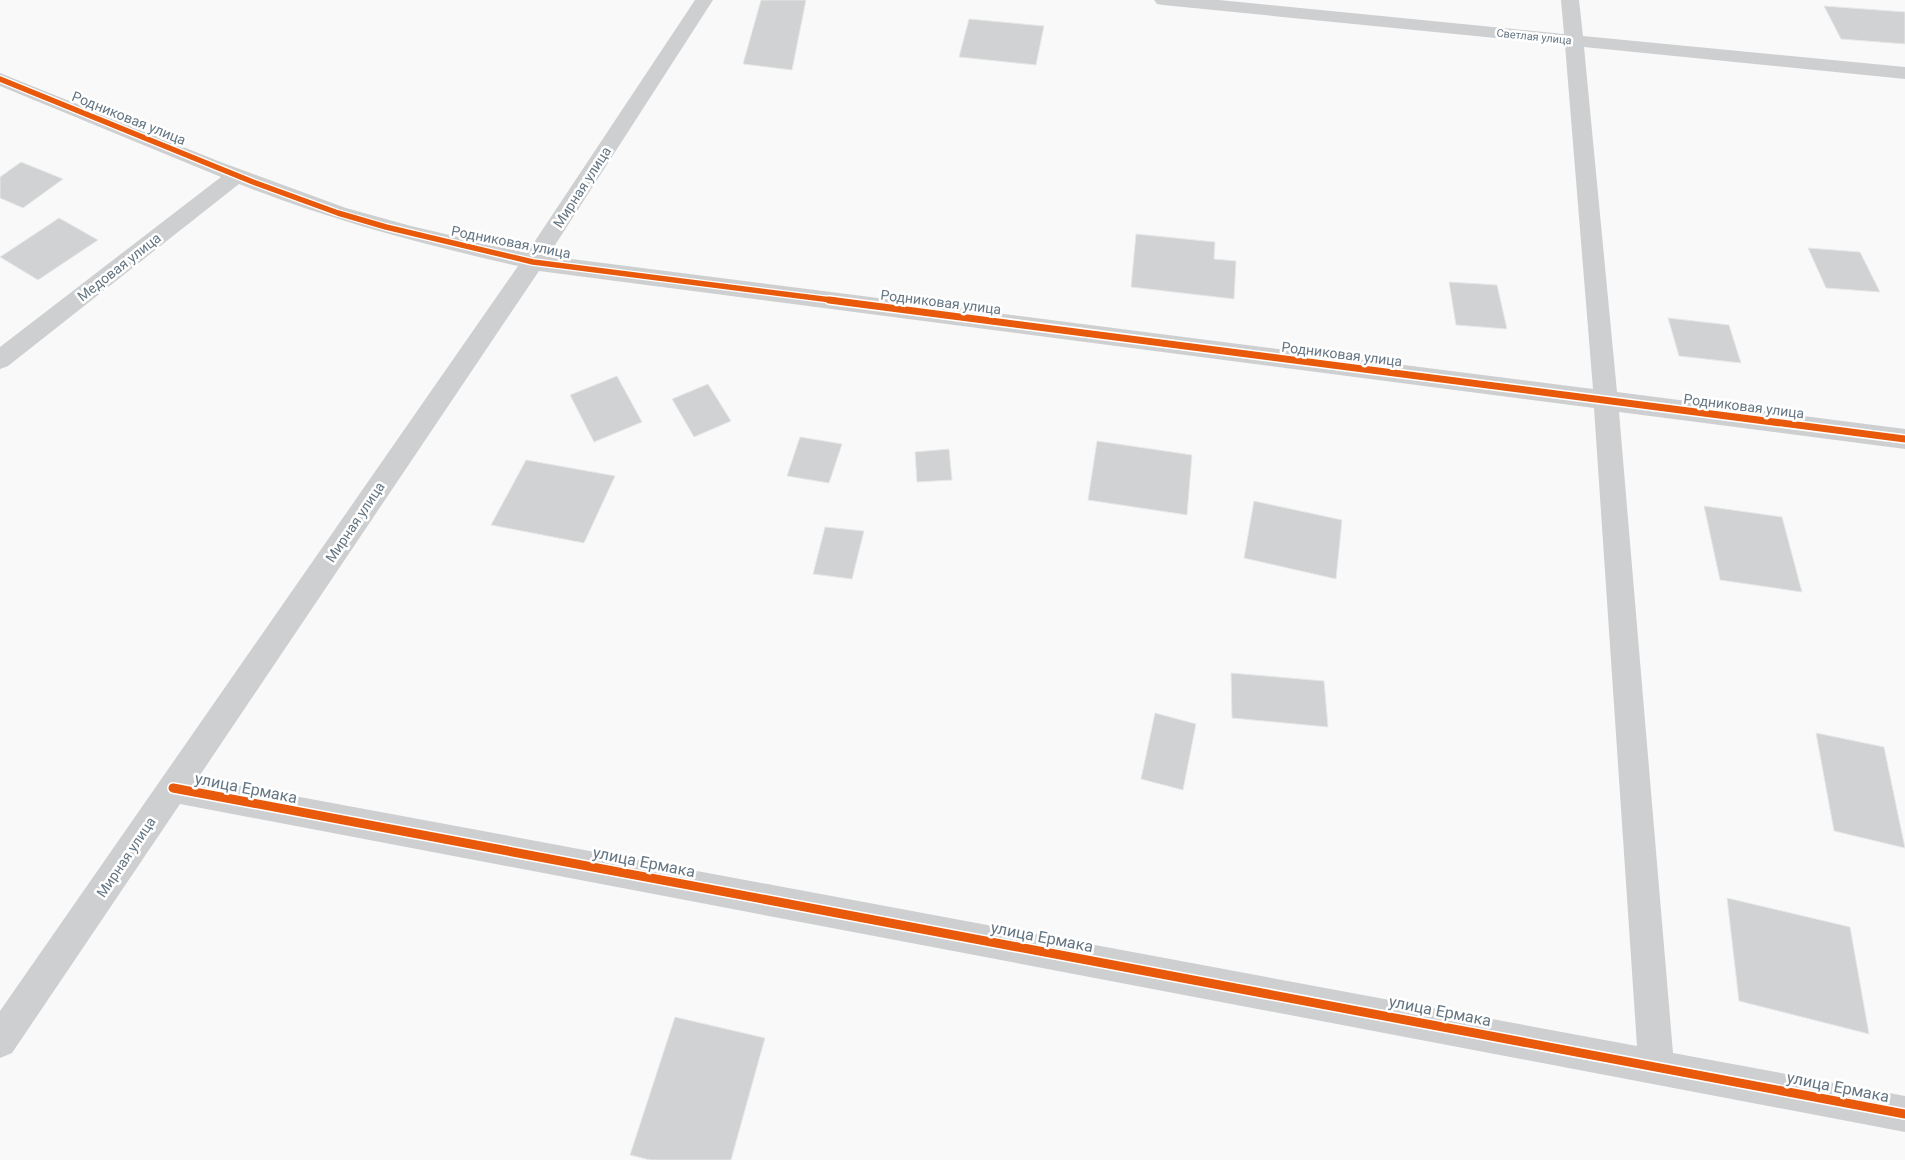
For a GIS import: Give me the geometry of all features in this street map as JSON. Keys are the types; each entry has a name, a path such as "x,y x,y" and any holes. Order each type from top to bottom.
{"street":[{"name":"Мирная улица","path":"0,1042 533,262 704,0"},
{"name":"Светлая улица","path":"1163,0 1905,73"},
{"path":"1570,0 1572,40 1606,400 1656,1066"},
{"name":"Родниковая улица","path":"0,79 238,175 339,213 402,232 533,262 1905,439"},
{"name":"Медовая улица","path":"0,360 238,175"},
{"name":"улица Ермака","path":"173,788 1905,1114"}],"building":[{"path":"761,0 806,0 792,70 743,64"},
{"path":"1824,6 1905,12 1905,44 1841,39"},
{"path":"969,19 1044,26 1036,65 959,57"},
{"path":"21,162 63,179 23,208 0,198 0,177"},
{"path":"59,218 98,240 38,280 0,257"},
{"path":"1136,234 1215,242 1214,259 1236,261 1234,299 1131,287"},
{"path":"1808,248 1860,252 1880,292 1826,288"},
{"path":"1449,282 1497,285 1507,329 1456,325"},
{"path":"1668,318 1729,325 1741,363 1679,356"},
{"path":"617,376 642,422 594,442 570,395"},
{"path":"708,384 731,421 694,437 672,399"},
{"path":"800,437 842,444 829,483 787,476"},
{"path":"1097,441 1192,455 1187,515 1088,500"},
{"path":"949,449 952,480 917,482 915,452"},
{"path":"526,460 615,476 584,543 491,525"},
{"path":"1254,501 1342,520 1336,579 1244,558"},
{"path":"1704,506 1782,517 1802,592 1720,580"},
{"path":"825,527 864,531 852,579 813,574"},
{"path":"1231,673 1324,681 1328,727 1232,718"},
{"path":"1155,713 1196,724 1183,790 1141,779"},
{"path":"1816,733 1884,747 1905,848 1834,831"},
{"path":"1727,898 1850,927 1869,1034 1739,1001"},
{"path":"675,1017 765,1038 731,1160 650,1160 630,1155"}],"cycle path":[{"path":"0,79 210,165 338,213 411,234 533,262 1905,439"},
{"path":"173,788 1905,1114"}]}
